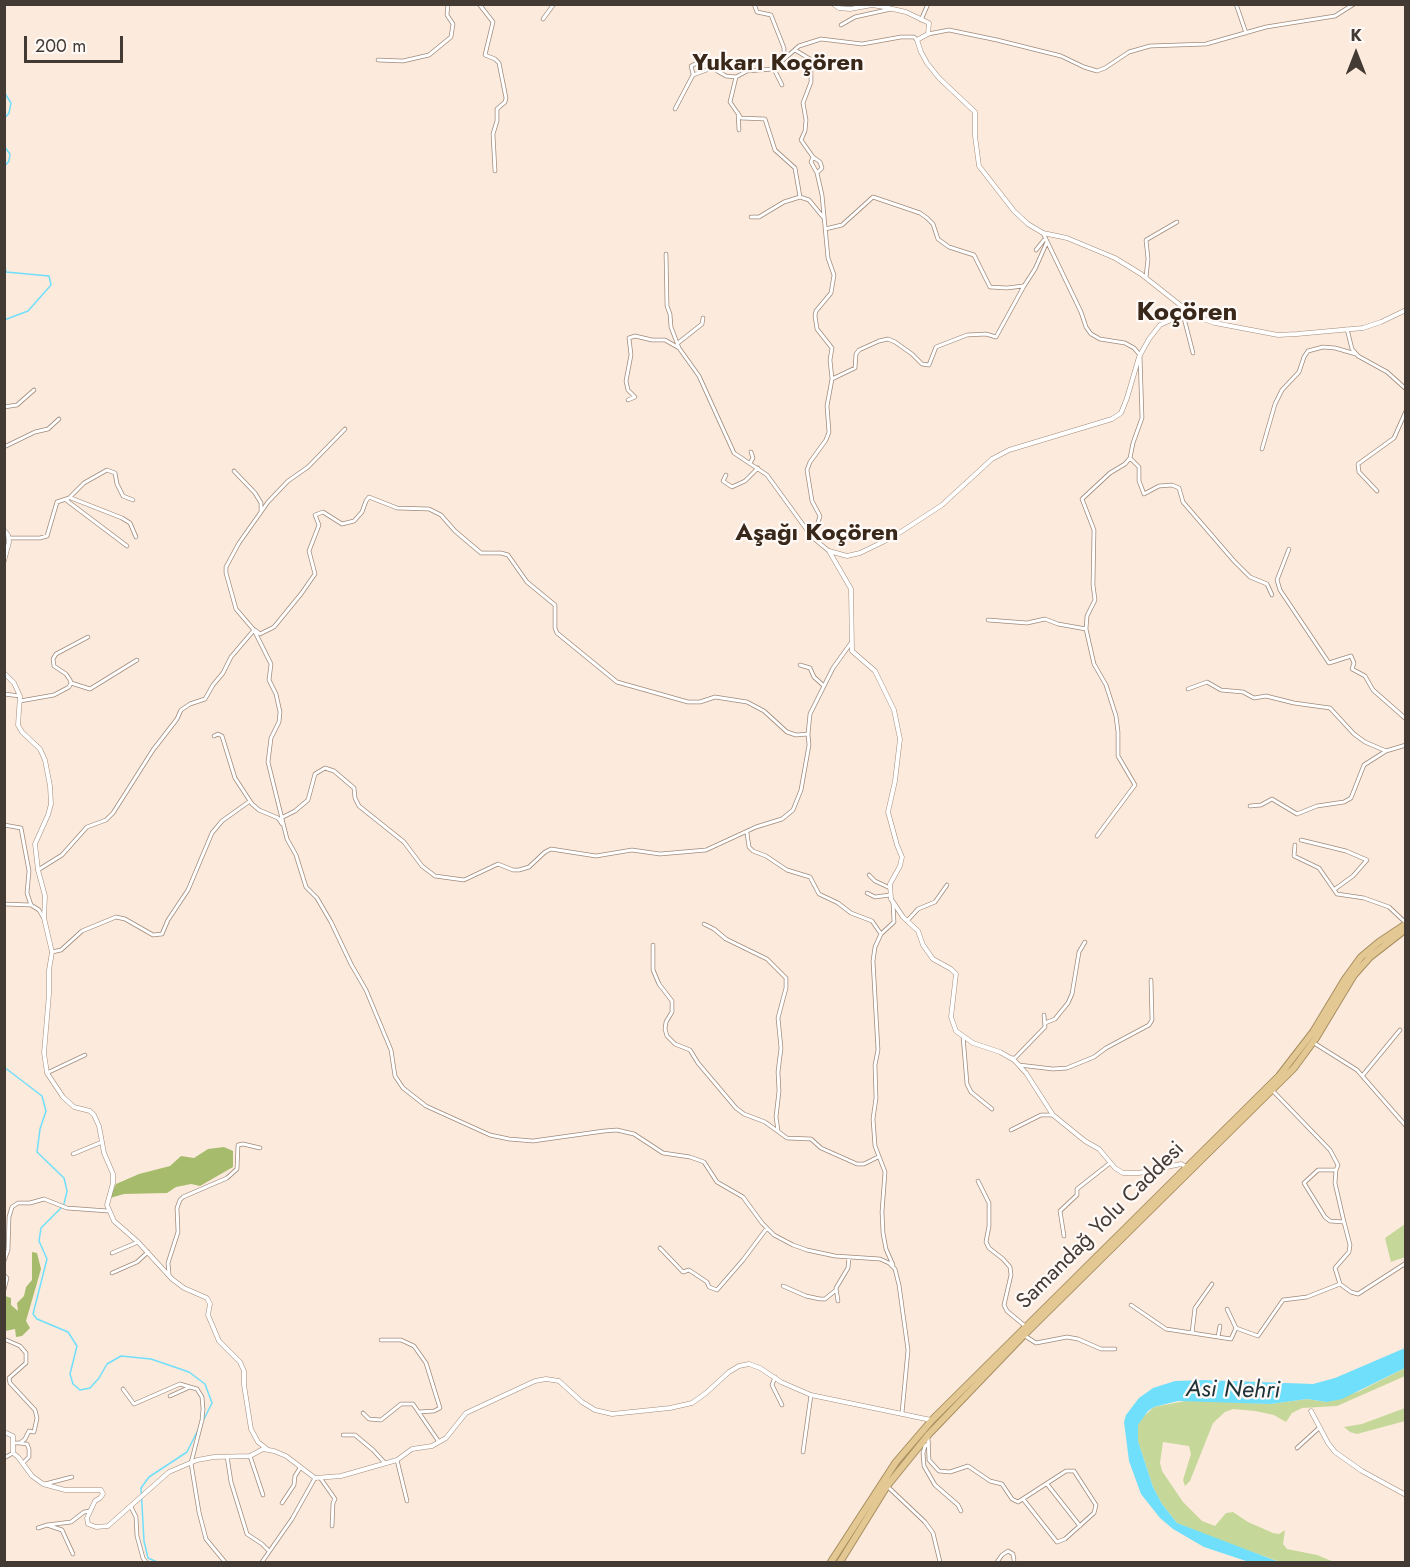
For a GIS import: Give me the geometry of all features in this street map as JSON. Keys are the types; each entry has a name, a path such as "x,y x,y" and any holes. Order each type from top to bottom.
{"highway":[{"name":"Samandağ Yolu Caddesi","path":"831,1563 896,1462 1025,1326 1279,1076 1313,1032 1361,957 1406,923"},
{"name":"Samandağ Yolu Caddesi","path":"840,1563 887,1486 928,1440 935,1422 1294,1068 1313,1042 1354,975 1370,957 1406,929"}],"street":[{"path":"378,60 403,61 429,55 451,37 453,24 447,15 448,4"},
{"path":"479,4 493,22 485,55 499,63 506,98 497,109 497,121 493,134 495,171"},
{"path":"543,19 554,4"},
{"path":"754,4 757,12 771,15 784,48 784,56 773,69"},
{"path":"833,4 839,8 850,9 872,5 906,12 929,23 928,34"},
{"path":"921,20 928,4"},
{"path":"1236,4 1246,33"},
{"path":"917,40 928,34 949,30 1051,53 1097,71 1129,52 1150,46 1206,44 1266,27 1335,16 1354,4"},
{"path":"841,25 855,17 878,14 892,9"},
{"path":"693,75 712,68 726,76 736,77 747,71 773,69 799,46 820,39 862,44 914,37 927,63 975,112 979,166 1014,211 1028,224 1043,233 1097,249 1146,277 1194,316 1215,323 1278,335 1363,328 1406,310"},
{"path":"795,50 810,59 812,82 803,103 806,120 801,140 813,157 820,162 822,168 817,173"},
{"path":"675,109 693,75 692,66 700,56"},
{"path":"773,69 782,85"},
{"path":"736,77 730,102 741,118 765,119 775,150 795,168 800,197"},
{"path":"738,113 739,130"},
{"path":"813,157 812,162 817,173 824,219 824,236 834,275 831,293 816,311 815,316 817,329 832,348 830,360 832,379 827,406 829,432 807,470 812,501 820,516 813,538"},
{"path":"751,217 759,217 784,202 800,197 808,200 824,219"},
{"path":"825,229 842,225 873,197 920,213 927,218 933,224 938,239 949,247 974,255 990,287 1024,286"},
{"path":"1146,277 1148,259 1146,240 1177,222"},
{"path":"1043,233 1091,334 1100,339 1125,343 1140,355 1142,418 1130,458 1082,499 1094,530 1095,600 1087,616 1086,629 1094,664 1106,685 1116,716 1119,732 1118,756 1135,785 1097,836"},
{"path":"832,379 855,368 856,354 879,341 888,339 895,342 922,364 929,365 936,347 966,335 986,334 996,337 1043,255 1046,241"},
{"path":"1036,250 1046,241"},
{"path":"666,254 667,306 671,327 679,348 699,376 734,453 767,475 813,538 829,551 851,589 852,651 875,671 894,710 900,739 895,781 888,812 902,857 890,888 890,895 893,903 918,931 922,945 933,959 956,974 951,1017 956,1031 974,1043 1000,1052 1019,1065 1053,1114 1085,1142 1098,1149 1123,1173 1139,1173 1181,1164 1187,1167"},
{"path":"829,551 847,556 860,553 893,537 942,506 992,459 1009,450 1112,419 1121,413 1140,355 1160,325 1171,320 1194,316"},
{"path":"678,343 702,324 703,318"},
{"path":"1184,318 1193,353"},
{"path":"1347,329 1352,349 1356,354 1367,363 1387,372 1406,389"},
{"path":"628,400 635,397 627,386 627,370 631,355 629,338 635,336 665,340 679,348"},
{"path":"1262,449 1275,404 1282,390 1299,372 1308,351 1323,347 1356,354"},
{"path":"4,407 17,405 34,390"},
{"path":"1377,491 1359,472 1358,464 1394,438 1406,411"},
{"path":"4,447 35,432 48,429 59,419"},
{"path":"345,429 308,467 288,481 246,530 226,567 226,573 236,609 254,630 271,664 269,680 276,694 280,712 279,722 271,738 268,762 283,826 306,887 317,898 331,922 366,990 391,1050 395,1076 403,1088 426,1106 490,1135 534,1141 617,1130 634,1134 663,1153 704,1162 717,1182 743,1197 774,1235 807,1250 835,1256 880,1259 895,1269"},
{"path":"750,463 753,458 751,452"},
{"path":"1130,458 1139,467 1139,482 1144,494 1159,486 1172,485 1179,488 1183,502 1234,561 1250,577 1268,584 1272,595"},
{"path":"726,475 723,481 732,488 745,481 758,468"},
{"path":"68,499 84,483 107,470 115,473 123,496 133,500"},
{"path":"234,471 255,493 261,503 261,513"},
{"path":"254,630 260,634 274,627 302,594 315,574 309,551 320,525 315,515 323,512 342,524 354,521 362,512 369,497 397,508 429,509 441,515 454,531 481,553 508,555 527,582 555,606 557,633 616,682 688,702 700,702 715,697 747,702 764,711 787,732 796,735 808,734"},
{"path":"9,538 48,536 57,502 74,498 130,523 136,537"},
{"path":"68,499 127,546"},
{"path":"4,530 9,538 4,561"},
{"path":"1289,549 1276,580 1280,590 1329,663 1351,656 1354,663 1352,669 1365,676 1373,690 1406,719"},
{"path":"988,620 1028,623 1046,619 1058,624 1086,629"},
{"path":"38,870 62,855 87,827 106,820 113,813 181,710 205,699 231,657 254,630"},
{"path":"88,638 56,654 53,659 54,666 66,674 72,683 90,688 137,660"},
{"path":"281,818 295,811 308,800 316,772 330,768 354,788 359,806 404,842 425,870 435,876 468,879 498,864 519,870 529,867 551,849 596,856 632,850 669,854 706,850 756,827 788,816 797,804 809,745 810,714 832,668 851,643"},
{"path":"800,665 810,668 813,677 824,686"},
{"path":"4,673 14,683 20,698 18,725 40,749 45,759 50,786 51,804 35,844 38,870 45,896 44,918 52,952 48,970 49,994 44,1053 47,1073 63,1096 74,1107 90,1111 99,1126 113,1174 108,1211 114,1221 138,1242 169,1276 184,1288 207,1298 210,1304 208,1315 212,1329 219,1341 240,1362 244,1371 251,1429 258,1442 268,1450"},
{"path":"1188,689 1208,682 1221,690 1243,692 1254,698 1266,696 1330,708 1354,734 1386,752"},
{"path":"4,694 20,698 54,694 72,683"},
{"path":"214,736 218,734 222,736 235,778 250,801 259,810 278,818 283,826"},
{"path":"1250,806 1261,805 1272,799 1297,814 1317,806 1344,802 1351,798 1364,765 1386,752 1406,745"},
{"path":"52,952 61,950 82,931 116,917 125,919 153,935 162,934 168,920 188,890 212,833 222,822 250,801"},
{"path":"4,825 21,828 23,832 29,871 27,893 31,905"},
{"path":"747,833 749,847 753,851 766,856 787,870 810,877 819,894 838,903 851,913 872,921 881,934"},
{"path":"1301,840 1346,851 1367,860 1353,876 1335,889"},
{"path":"1295,845 1294,856 1319,868 1339,896 1364,898 1389,907 1406,923"},
{"path":"869,875 875,881 890,888"},
{"path":"907,921 918,909 941,897 947,885"},
{"path":"867,893 875,897 890,895"},
{"path":"893,903 894,922 881,934 875,947 873,961 878,1050 875,1065 876,1098 873,1119 875,1146 885,1172 883,1233 886,1249 899,1285 908,1350 902,1413"},
{"path":"4,904 31,905 39,910 44,918"},
{"path":"704,924 726,939 767,959 786,978 786,988 778,1018 781,1048 776,1117 778,1131"},
{"path":"1045,1023 1055,1019 1068,1003 1072,994 1079,952 1085,942"},
{"path":"653,945 653,970 659,984 672,1000 672,1012 664,1029 667,1036 675,1044 690,1050 698,1063 736,1108 744,1114 760,1119 791,1139 811,1139 821,1148 857,1164 864,1164 879,1157"},
{"path":"1019,1065 1053,1070 1067,1068 1094,1057 1149,1025 1152,1020 1151,980"},
{"path":"1010,1058 1015,1058 1045,1027 1044,1015"},
{"path":"1363,1075 1400,1030"},
{"path":"963,1036 967,1084 971,1092 992,1109"},
{"path":"1313,1042 1363,1075 1406,1126"},
{"path":"47,1073 85,1055"},
{"path":"1272,1090 1330,1150 1338,1165 1335,1183 1350,1245 1349,1252 1335,1268 1340,1284 1358,1294 1406,1263"},
{"path":"1011,1130 1041,1115 1053,1114"},
{"path":"73,1154 102,1142"},
{"path":"169,1276 168,1263 178,1232 177,1208 180,1200 227,1178 237,1169 238,1145 260,1148"},
{"path":"1064,1236 1060,1211 1077,1196 1077,1189 1110,1163"},
{"path":"1336,1170 1318,1170 1304,1183 1325,1217 1330,1221 1344,1222"},
{"path":"978,1181 989,1203 986,1242 989,1248 1003,1258 1010,1267 1011,1275 1004,1305 1007,1311 1025,1326"},
{"path":"4,1261 9,1250 9,1217 12,1206 18,1203 30,1203 44,1198 67,1208 108,1211"},
{"path":"660,1248 682,1272 690,1270 707,1282 709,1287 717,1290 767,1228"},
{"path":"112,1253 138,1242"},
{"path":"112,1273 137,1262 148,1252"},
{"path":"783,1286 806,1296 825,1299 836,1290 848,1268 849,1257"},
{"path":"4,1275 7,1278 4,1290"},
{"path":"1192,1333 1195,1308 1212,1284"},
{"path":"1227,1309 1236,1328 1258,1336 1282,1300 1306,1297 1340,1284"},
{"path":"836,1290 838,1301"},
{"path":"1131,1305 1166,1329 1231,1339 1236,1328"},
{"path":"1218,1337 1220,1326"},
{"path":"1024,1335 1036,1343 1067,1337 1101,1349 1115,1349"},
{"path":"4,1340 20,1346 26,1353 26,1363 9,1378 10,1383 35,1410 37,1418 34,1432 29,1431 20,1443"},
{"path":"381,1340 400,1340 414,1346 426,1363 440,1408 434,1411 419,1412"},
{"path":"4,1432 13,1436 13,1454 32,1476 43,1484 65,1490 101,1490 103,1494 95,1501 87,1518 88,1524 96,1527 108,1526 170,1472 183,1464 227,1456 250,1456 263,1449 286,1456 315,1478 341,1476 397,1460 412,1449 432,1446 446,1438 466,1413 535,1381 546,1379 559,1381 582,1402 595,1410 612,1414 670,1408 692,1403 729,1372 739,1366 749,1364 760,1368 798,1391 935,1422"},
{"path":"774,1377 772,1385 782,1405"},
{"path":"123,1389 134,1404 180,1384 197,1389 202,1397 203,1409 191,1463 206,1539 225,1563"},
{"path":"170,1396 190,1387"},
{"path":"803,1452 811,1395"},
{"path":"363,1413 369,1419 381,1420 401,1404 413,1404 439,1442"},
{"path":"1311,1412 1335,1452 1362,1471 1406,1495"},
{"path":"1297,1448 1319,1428"},
{"path":"343,1435 355,1435 385,1462"},
{"path":"928,1440 929,1460 931,1465 939,1471 950,1472 968,1466 990,1481 1002,1484 1012,1499 1018,1502 1066,1471 1074,1471 1096,1505 1094,1513 1065,1539 1057,1542 1023,1499"},
{"path":"928,1440 923,1453 924,1466 935,1485 958,1505 961,1511"},
{"path":"13,1443 27,1444 29,1457 23,1463"},
{"path":"4,1458 13,1454"},
{"path":"227,1456 235,1500 247,1534 269,1551"},
{"path":"250,1456 263,1495"},
{"path":"397,1460 407,1501"},
{"path":"282,1503 294,1485 295,1476 300,1468"},
{"path":"43,1484 72,1477"},
{"path":"262,1563 292,1519 315,1478"},
{"path":"321,1479 335,1499 332,1526"},
{"path":"1047,1484 1080,1526"},
{"path":"887,1486 925,1522 933,1533 940,1563"},
{"path":"133,1505 137,1536 146,1563"},
{"path":"38,1528 71,1522 84,1512 91,1511"},
{"path":"47,1525 62,1530 73,1554"},
{"path":"997,1563 1008,1551 1013,1554 1014,1560"},
{"path":"140,1563 143,1558"}],"green space":[{"path":"224,1147 233,1151 233,1167 200,1186 191,1184 176,1187 167,1193 124,1194 110,1198 116,1184 139,1174 170,1166 181,1156 194,1158 208,1149"},
{"path":"1405,1224 1405,1257 1391,1262 1385,1238"},
{"path":"32,1252 37,1253 41,1269 26,1321 30,1328 22,1336 16,1337 15,1329 5,1331 5,1296 11,1298 11,1305 18,1311 17,1303 24,1296 26,1287 32,1280"},
{"path":"1405,1368 1405,1376 1337,1406 1302,1408 1292,1413 1286,1422 1274,1415 1255,1411 1233,1409 1225,1412 1213,1423 1190,1481 1185,1486 1183,1480 1191,1454 1189,1446 1163,1442 1160,1463 1162,1471 1183,1502 1202,1521 1215,1526 1226,1513 1233,1512 1248,1522 1273,1533 1279,1534 1285,1530 1283,1544 1287,1549 1317,1555 1334,1562 1280,1562 1177,1523 1162,1504 1153,1487 1137,1434 1142,1418 1154,1407 1191,1400 1271,1404 1307,1399 1327,1402 1360,1391"},
{"path":"1405,1408 1405,1421 1357,1434 1344,1427 1362,1424"}],"water":[{"name":"Asi Nehri","path":"1405,1348 1405,1368 1342,1399 1327,1402 1307,1399 1271,1404 1178,1401 1154,1407 1148,1411 1138,1425 1138,1441 1153,1487 1162,1504 1177,1523 1279,1562 1249,1562 1204,1547 1173,1529 1160,1518 1141,1494 1129,1461 1124,1422 1126,1415 1139,1398 1153,1388 1175,1381 1205,1380 1313,1384 1335,1378"}],"waterway":[{"path":"4,92 11,103 9,113 4,119"},
{"path":"4,146 10,154 9,161 4,167"},
{"path":"4,257 6,272 49,276 51,285 28,311 4,320"},
{"path":"4,1067 42,1096 46,1111 40,1129 37,1152 64,1178 67,1191 64,1204"},
{"path":"61,1208 41,1228 39,1241 47,1259 33,1314 37,1319 68,1332 77,1346 70,1374 73,1384 80,1390 90,1388 107,1364 121,1356 151,1359 189,1372 205,1384 212,1403 203,1421"},
{"path":"157,1562 148,1558 144,1541 141,1488 149,1477 187,1452 198,1430"}],"district":[{"name":"Yukarı Koçören","path":"778,64"},
{"name":"Koçören","path":"1187,314"},
{"name":"Aşağı Koçören","path":"817,534"}]}
